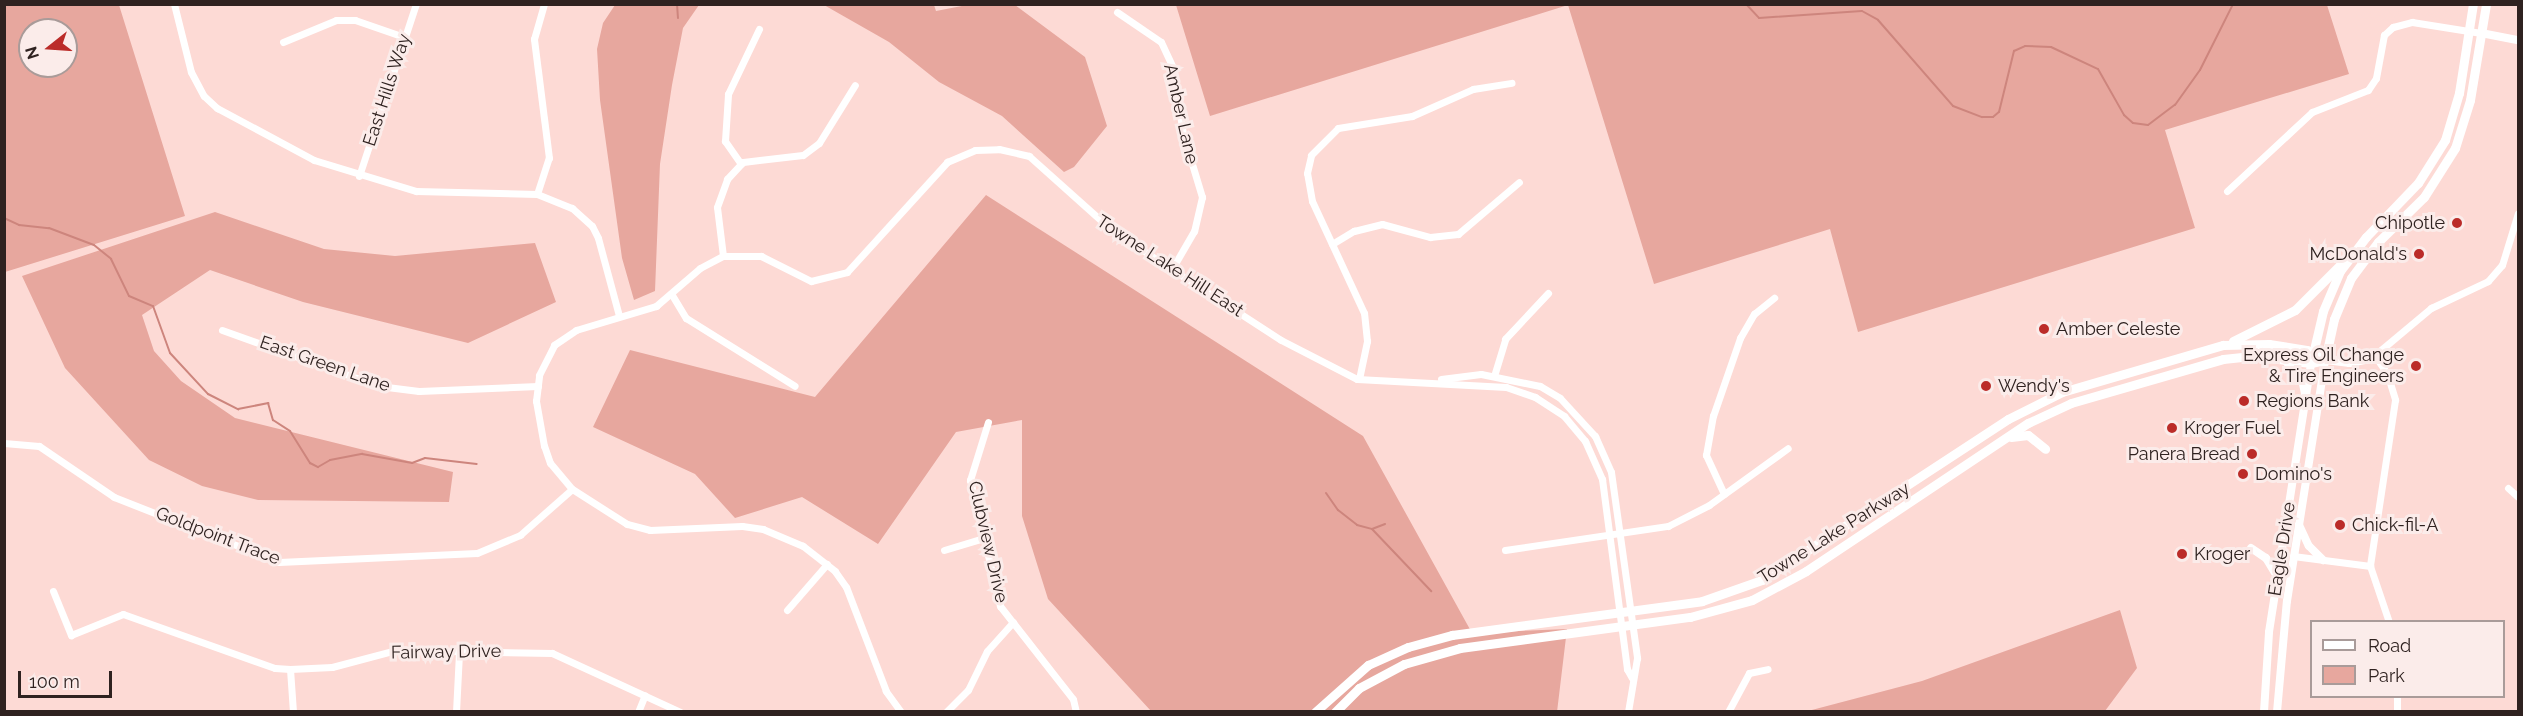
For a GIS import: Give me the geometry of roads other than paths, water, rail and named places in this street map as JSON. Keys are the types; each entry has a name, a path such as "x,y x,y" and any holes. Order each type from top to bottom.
{"main road":[{"path":"2223,345 2295,310 2408,196 2438,155 2457,104 2473,4"},
{"path":"2325,360 2334,319 2351,278 2378,242 2424,197 2455,148 2470,100 2486,4"},
{"path":"2313,352 2328,297 2357,248"},
{"name":"Towne Lake Parkway","path":"1315,711 1368,665 1408,647 1452,635 1618,610 1702,601 1762,580 2032,405 2079,386 2223,345 2269,344 2313,352 2325,360"},
{"name":"Eagle Drive","path":"2311,363 2313,352"},
{"name":"Towne Lake Parkway","path":"1335,711 1359,688 1404,664 1460,648 1708,613 1764,594 2001,441 2071,403 2199,365 2237,357 2311,363 2325,360"},
{"path":"2283,359 2301,374 2306,398"},
{"path":"2001,441 2028,435 2044,449"}],"street":[{"path":"174,4 191,72 204,96 217,108 314,160 359,176 416,191 537,194 572,208 592,226 619,316"},
{"name":"East Hills Way","path":"359,176 416,4"},
{"path":"537,194 549,158 534,39 544,4"},
{"name":"Amber Lane","path":"1117,12 1161,42 1169,59 1183,134 1202,197 1194,231 1172,269"},
{"path":"283,42 336,20 356,20 404,37"},
{"path":"2226,191 2312,112 2368,90 2376,78 2388,31 2412,22 2518,40"},
{"path":"741,164 725,141 728,94 759,29"},
{"path":"723,256 718,195 741,164 803,155 819,142 855,84"},
{"path":"1359,379 1367,350 1366,322 1358,294 1332,244 1308,182 1308,164 1322,139 1347,125 1412,116 1473,89 1512,84"},
{"name":"Towne Lake Hill East","path":"901,711 886,691 846,587 828,564 803,546 763,529 650,530 627,524 572,489 550,463 544,446 538,386 554,345 576,330 656,306 672,295 700,268 723,256 747,253 800,279 834,278 861,261 947,162 968,152 999,148 1029,156 1088,212 1172,269 1281,340 1359,379 1494,385 1535,397 1575,428 1602,479 1618,610 1632,678"},
{"path":"1332,244 1354,231 1382,224 1430,237 1458,234 1519,182"},
{"path":"2325,360 2358,363 2375,356 2431,308 2494,276 2506,255 2518,213"},
{"path":"1494,385 1494,375 1505,339 1548,293"},
{"path":"672,295 686,318 795,386"},
{"path":"1724,494 1706,455 1713,416 1740,338 1754,314 1774,298"},
{"name":"East Green Lane","path":"222,330 379,386 418,391 538,386"},
{"path":"2375,356 2387,373 2395,400 2370,566 2389,620"},
{"name":"Eagle Drive","path":"2277,711 2293,556 2325,360"},
{"name":"Eagle Drive","path":"2264,711 2277,578 2311,363"},
{"name":"Towne Lake Hill East","path":"1435,381 1494,375 1540,386 1581,418 1611,472 1637,658 1628,711"},
{"name":"Clubview Drive","path":"988,422 970,480 1000,606 1073,699 1076,711"},
{"name":"Goldpoint Trace","path":"4,443 39,446 114,497 279,562 477,553 520,536 572,489"},
{"path":"1505,550 1620,535 1668,526 1724,494 1788,448"},
{"path":"2508,488 2518,497"},
{"path":"2299,524 2309,546 2323,560"},
{"path":"944,550 984,538"},
{"path":"2251,548 2266,558 2277,578"},
{"path":"2293,556 2370,566"},
{"path":"788,610 828,564"},
{"name":"Fairway Drive","path":"53,591 71,635 123,614 290,669 332,667 396,650 552,653 680,711"},
{"path":"945,711 968,690 987,651 1013,622"},
{"path":"456,711 459,653"},
{"path":"290,669 293,711"},
{"path":"1728,711 1749,673 1768,669"},
{"path":"638,711 645,695"}],"waterway":[{"path":"677,4 678,18"},
{"path":"1746,4 1759,18 1862,11 1878,20 1953,106 1982,117 1993,117 1999,112 2014,51 2025,46 2051,47 2098,69 2124,115 2133,123 2148,125 2175,105 2200,70 2233,4"},
{"path":"4,218 19,225 49,228 94,245 111,259 129,296 153,306 170,353 208,394 238,409 268,403 273,420 290,431 310,463 318,467 330,460 362,454 412,463 425,458 477,464"},
{"path":"1326,493 1338,510 1357,525 1372,529 1385,524"},
{"path":"1372,529 1431,591"}],"place":[{"name":"Chipotle","path":"2457,223"},
{"name":"McDonald's","path":"2419,254"},
{"name":"Amber Celeste","path":"2044,329"},
{"name":"Express Oil Change & Tire Engineers","path":"2416,366"},
{"name":"Wendy's","path":"1986,386"},
{"name":"Regions Bank","path":"2244,401"},
{"name":"Kroger Fuel","path":"2172,428"},
{"name":"Panera Bread","path":"2252,454"},
{"name":"Domino's","path":"2243,474"},
{"name":"Chick-fil-A","path":"2340,525"},
{"name":"Kroger","path":"2182,554"}]}
